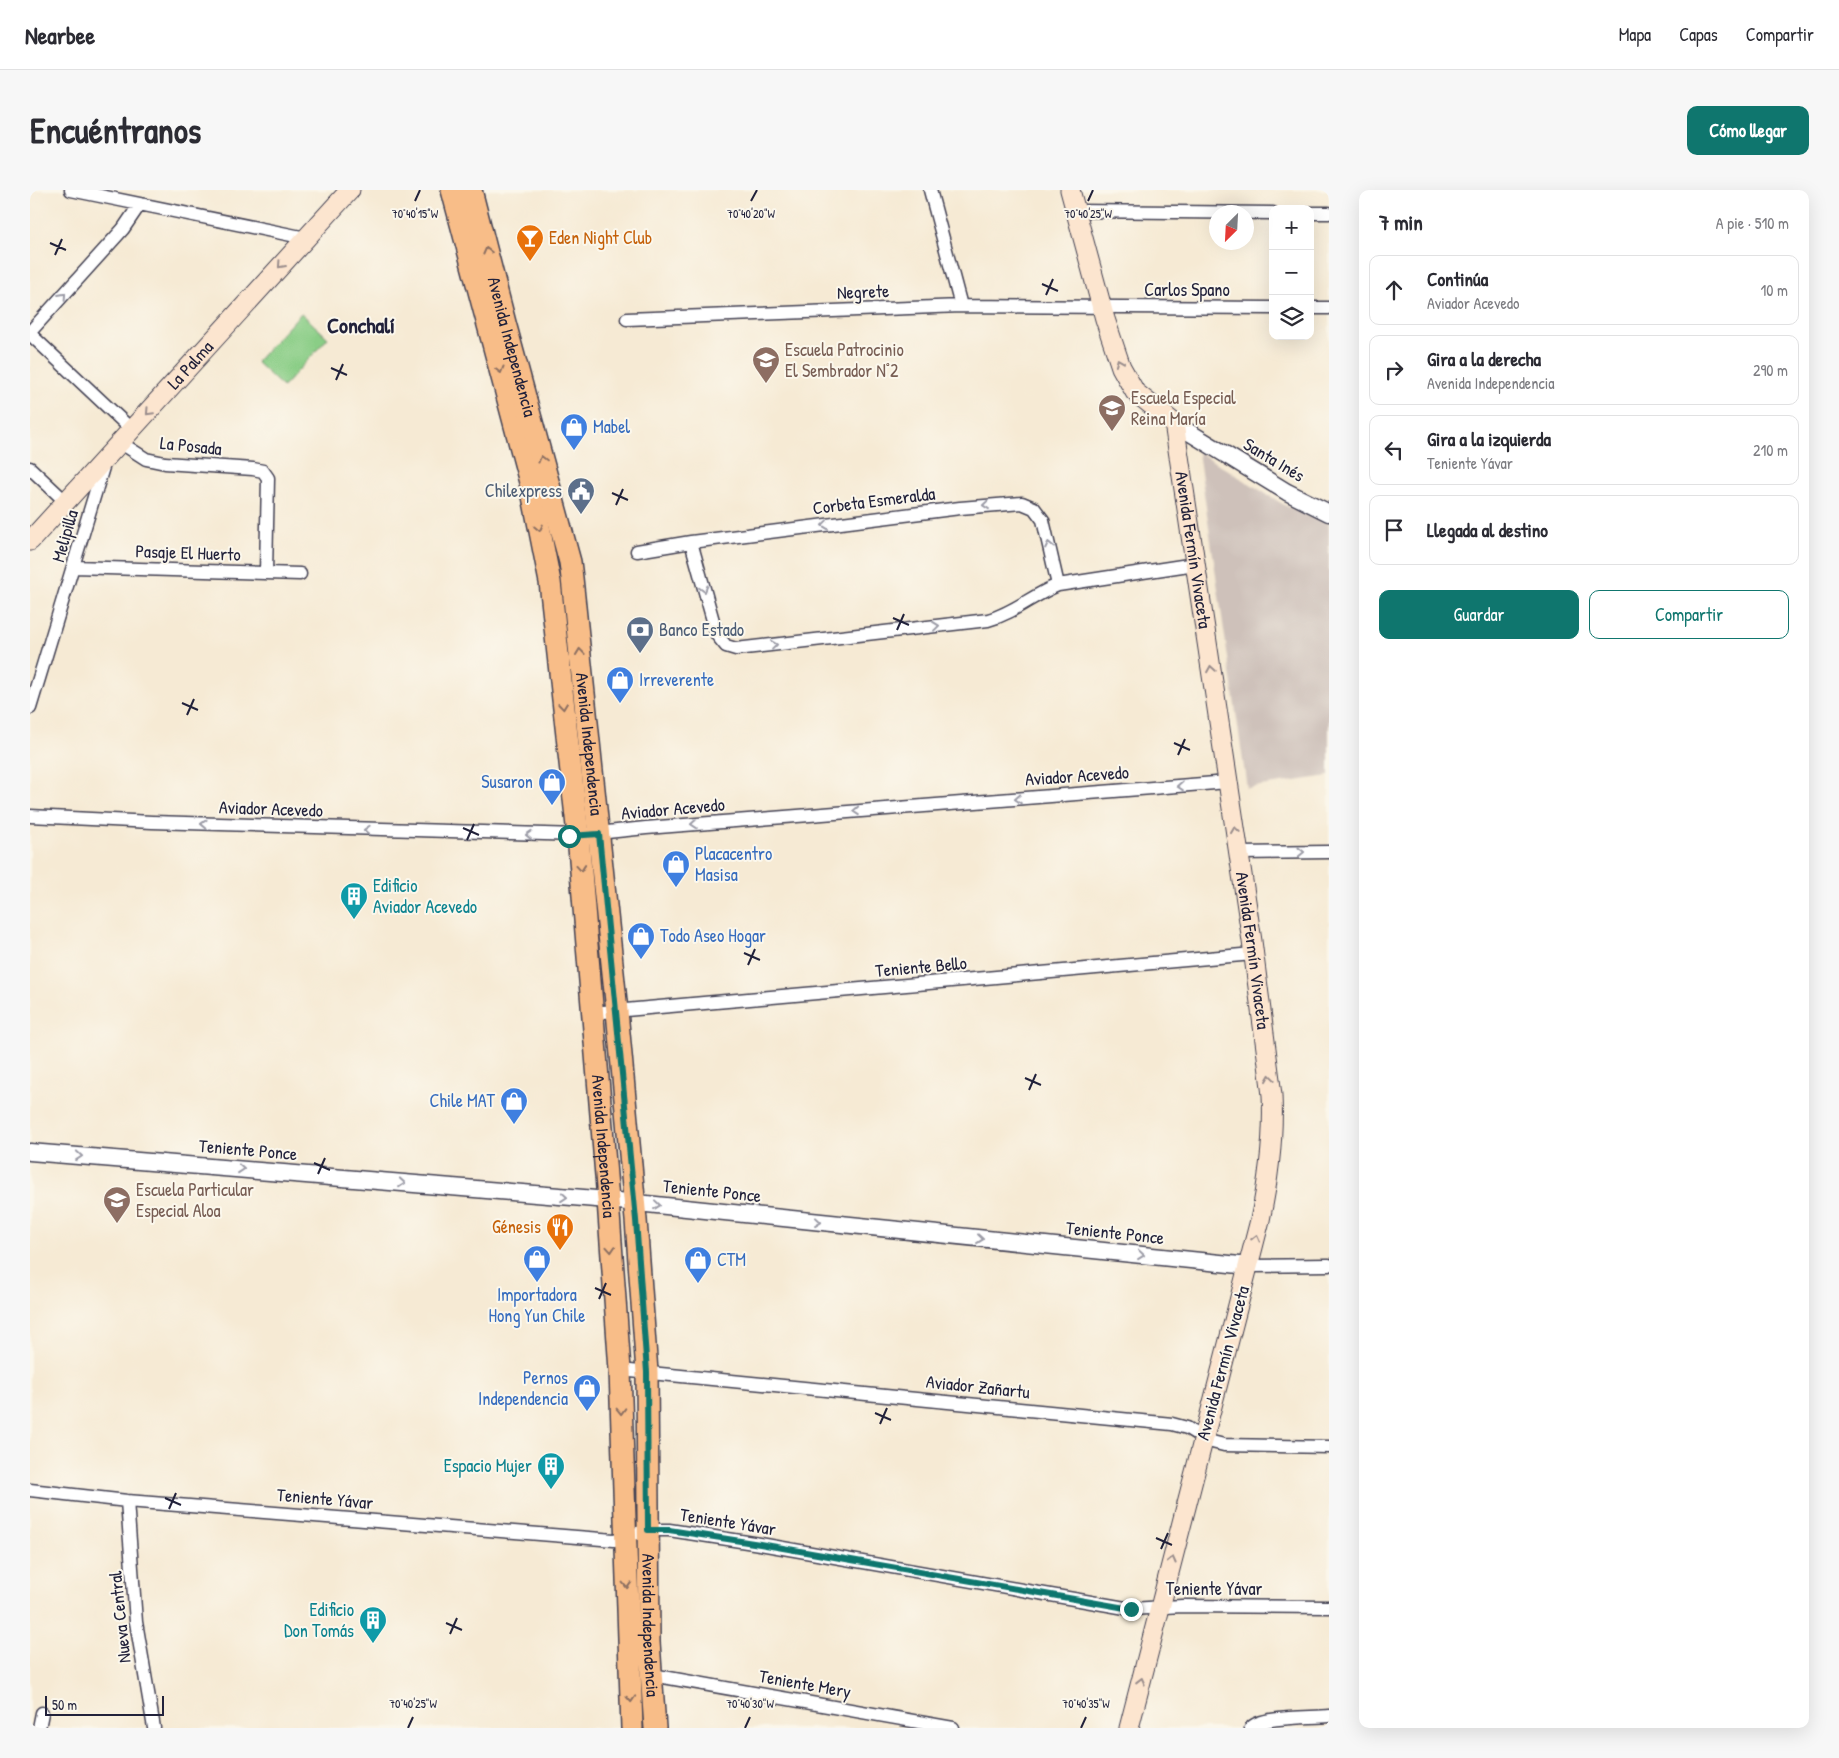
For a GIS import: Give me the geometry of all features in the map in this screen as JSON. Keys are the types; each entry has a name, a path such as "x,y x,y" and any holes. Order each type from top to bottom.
{"main road":[{"name":"La Palma","path":"30,541 350,190"},
{"name":"Avenida Independencia","path":"452,190 531,486 546,560 578,836 608,1200 620,1370 632,1728"},
{"name":"Avenida Independencia","path":"471,190 570,562 635,1203 647,1372 649,1642 656,1728"},
{"path":"1070,190 1114,351 1127,380 1136,392 1174,423"},
{"name":"Avenida Fermín Vivaceta","path":"1128,1728 1202,1438 1249,1266 1267,1187 1273,1116 1254,954 1174,423"}],"street":[{"path":"71,190 306,238"},
{"path":"930,190 961,306"},
{"path":"30,333 124,229 140,204"},
{"path":"1076,210 1269,212"},
{"path":"1314,213 1329,213"},
{"name":"Negrete","path":"627,318 961,306 1102,306"},
{"name":"Carlos Spano","path":"1102,306 1269,308"},
{"path":"1314,308 1329,308"},
{"name":"La Posada","path":"30,333 146,459 165,463 263,471 268,478 266,573"},
{"name":"Santa Inés","path":"1174,423 1287,492 1329,513"},
{"name":"Melipilla","path":"30,708 106,459"},
{"path":"30,468 66,502"},
{"name":"Corbeta Esmeralda","path":"637,552 692,542 960,508 1022,503 1034,508 1043,520 1058,585"},
{"path":"692,542 717,635 726,646 741,649 988,620 1009,613 1058,585 1195,564"},
{"name":"Pasaje El Huerto","path":"74,567 300,574"},
{"name":"Aviador Acevedo","path":"30,816 158,823 578,836 666,826 1228,782"},
{"path":"1239,853 1329,852"},
{"name":"Teniente Bello","path":"592,1013 1254,954"},
{"name":"Teniente Ponce","path":"30,1152 608,1200 1249,1266 1329,1266"},
{"name":"Aviador Zañartu","path":"620,1370 1172,1424 1187,1428 1202,1438 1217,1444 1232,1446 1329,1447"},
{"name":"Teniente Yávar","path":"30,1490 127,1501 614,1540 648,1530 669,1530 760,1544 1131,1609 1182,1606 1329,1607"},
{"name":"Nueva Central","path":"127,1501 136,1622 154,1728"},
{"name":"Teniente Mery","path":"652,1675 953,1728"},
{"path":"39,1728 42,1713"},
{"path":"1251,1728 1253,1724 1266,1721 1329,1716"}],"shaded area":[{"path":"1198,452 1286,506 1329,524 1329,776 1247,788"}],"green space":[{"path":"301,313 328,338 283,387 256,362"}],"place":[{"name":"Eden Night Club","path":"530,262"},
{"name":"Escuela Patrocinio El Sembrador N°2","path":"766,384"},
{"name":"Escuela Especial Reina María","path":"1112,432"},
{"name":"Mabel","path":"574,451"},
{"name":"Chilexpress","path":"581,515"},
{"name":"Banco Estado","path":"640,654"},
{"name":"Irreverente","path":"620,704"},
{"name":"Susaron","path":"552,806"},
{"name":"Placacentro Masisa","path":"676,888"},
{"name":"Edificio Aviador Acevedo","path":"354,920"},
{"name":"Todo Aseo Hogar","path":"641,960"},
{"name":"Chile MAT","path":"514,1125"},
{"name":"Escuela Particular Especial Aloa","path":"117,1224"},
{"name":"Génesis","path":"560,1251"},
{"name":"Importadora Hong Yun Chile","path":"537,1283"},
{"name":"CTM","path":"698,1284"},
{"name":"Pernos Independencia","path":"587,1412"},
{"name":"Espacio Mujer","path":"551,1490"},
{"name":"Edificio Don Tomás","path":"373,1644"}],"district":[{"name":"Conchalí","path":"361,325"}],"route":[{"path":"569,836 599,834 636,1220 647,1372 648,1530 669,1530 760,1544 1131,1609"}]}
